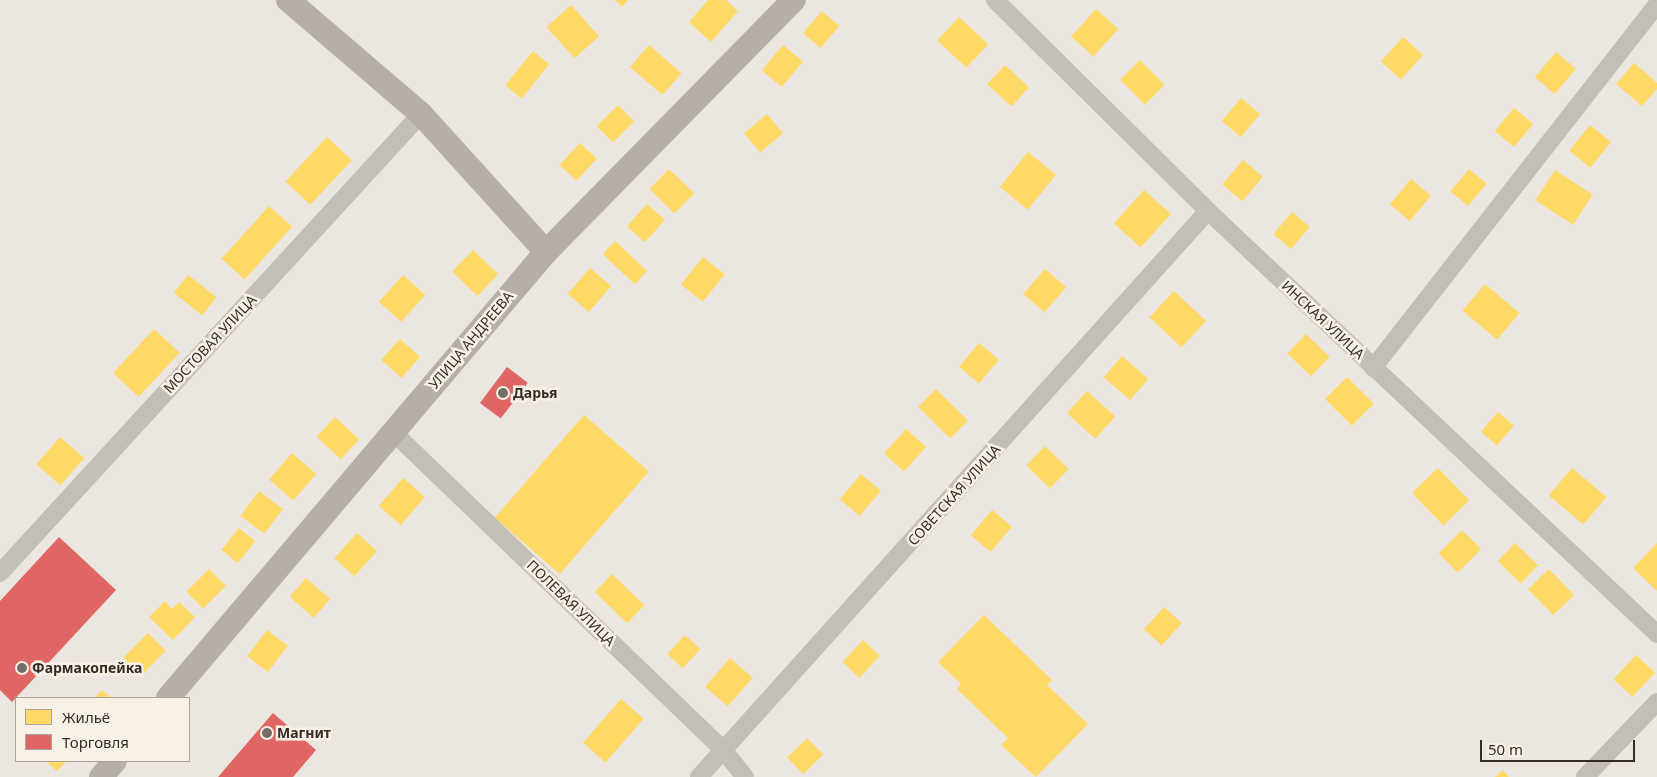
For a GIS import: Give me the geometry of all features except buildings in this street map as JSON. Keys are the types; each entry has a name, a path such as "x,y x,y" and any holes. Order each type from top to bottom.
{"main road":[{"path":"288,0 420,114 546,252"},
{"name":"УЛИЦА АНДРЕЕВА","path":"169,697 546,252 794,0"},
{"path":"101,777 114,762"}],"street":[{"name":"ИНСКАЯ УЛИЦА","path":"995,0 1208,211 1657,634"},
{"path":"1373,368 1657,6"},
{"name":"МОСТОВАЯ УЛИЦА","path":"0,573 420,114"},
{"name":"СОВЕТСКАЯ УЛИЦА","path":"699,777 1208,211"},
{"name":"ПОЛЕВАЯ УЛИЦА","path":"393,432 724,751 744,777"},
{"path":"1586,777 1657,702"}],"place":[{"name":"Дарья","path":"503,393"},
{"name":"Фармакопейка","path":"22,668"},
{"name":"Магнит","path":"267,733"}]}
